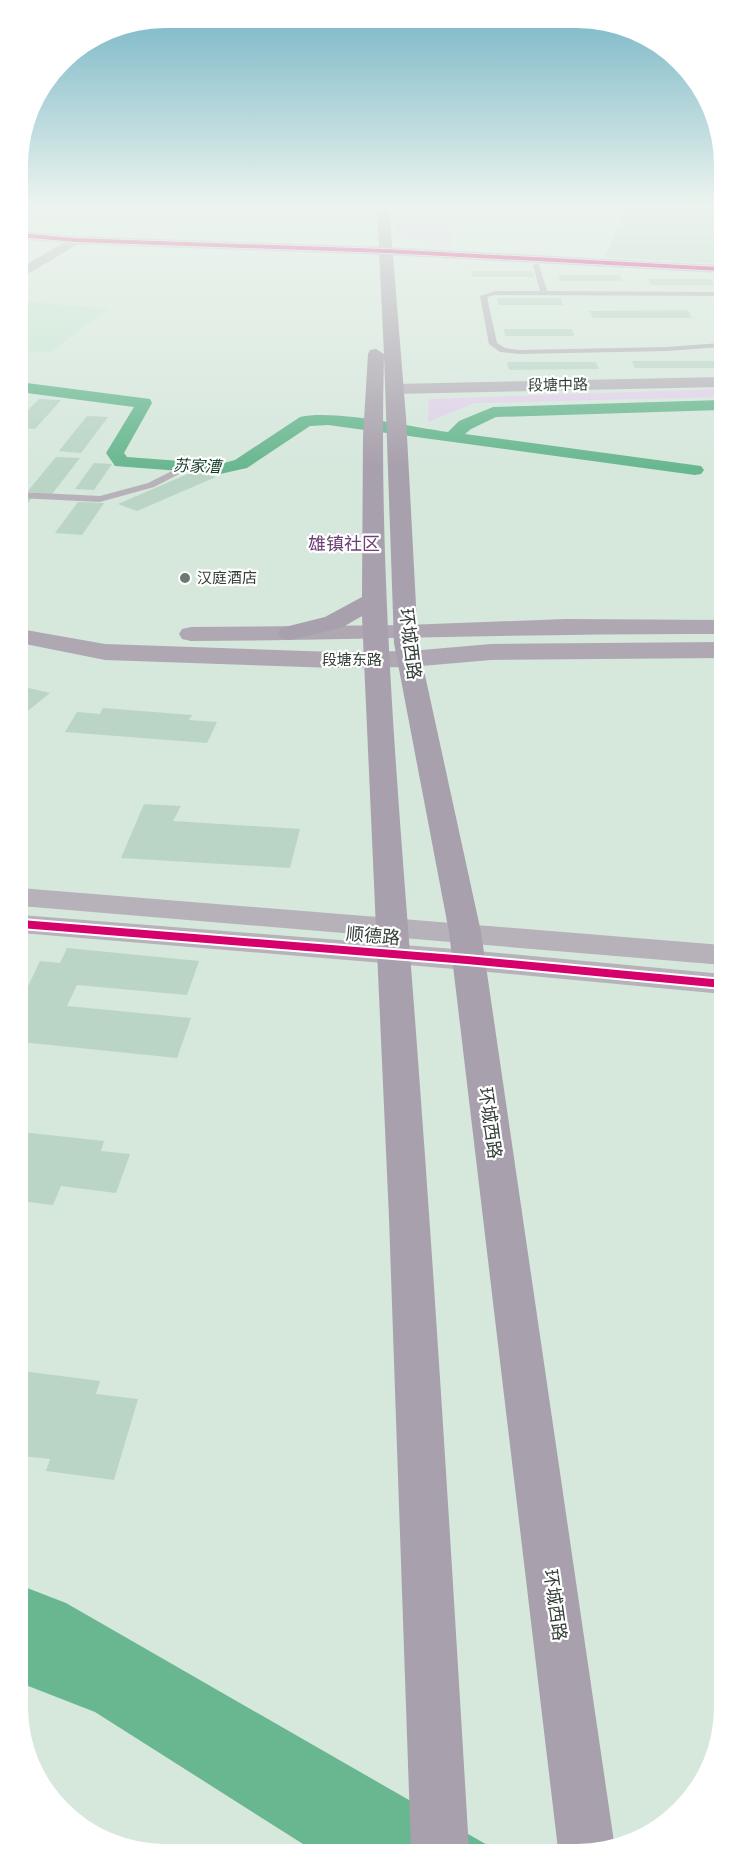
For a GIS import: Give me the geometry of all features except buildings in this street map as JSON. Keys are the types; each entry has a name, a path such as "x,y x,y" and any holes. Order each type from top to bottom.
{"main road":[{"name":"环城西路","path":"377,293 385,432 393,940 440,1844"},
{"name":"环城西路","path":"385,432 395,389 389,293"},
{"name":"段塘东路","path":"29,617 86,627 196,634 290,633 388,637 491,652 714,650"},
{"name":"段塘东路","path":"29,638 105,652 565,626 714,627"},
{"name":"环城西路","path":"388,637 466,946 584,1824"}],"street":[{"name":"段塘中路","path":"395,389 714,382"},
{"name":"顺德路","path":"29,898 393,940 466,946 714,955"},
{"name":"顺德路","path":"29,924 393,940"},
{"name":"顺德路","path":"466,946 714,983"}],"lane":[{"path":"494,293 483,296 495,347 519,352 667,349 714,346"},
{"path":"608,293 714,294"},
{"path":"29,495 100,499 151,485 180,470"}],"shaded area":[{"path":"29,302 108,309 49,353 29,351"},
{"path":"714,389 714,397 475,403 428,422 429,399"},
{"path":"28,1588 66,1603 486,1844 303,1844 95,1712 28,1686"}],"waterway":[{"name":"苏家漕","path":"29,388 144,403 115,453 121,462 220,469 241,464 306,421 328,420 695,470"},
{"name":"苏家漕","path":"453,437 465,425 493,412 714,405"}],"cycle path":[{"path":"29,925 467,960 714,983"}],"place":[{"name":"汉庭酒店","path":"185,578"}],"district":[{"name":"雄镇社区","path":"344,544"}]}
